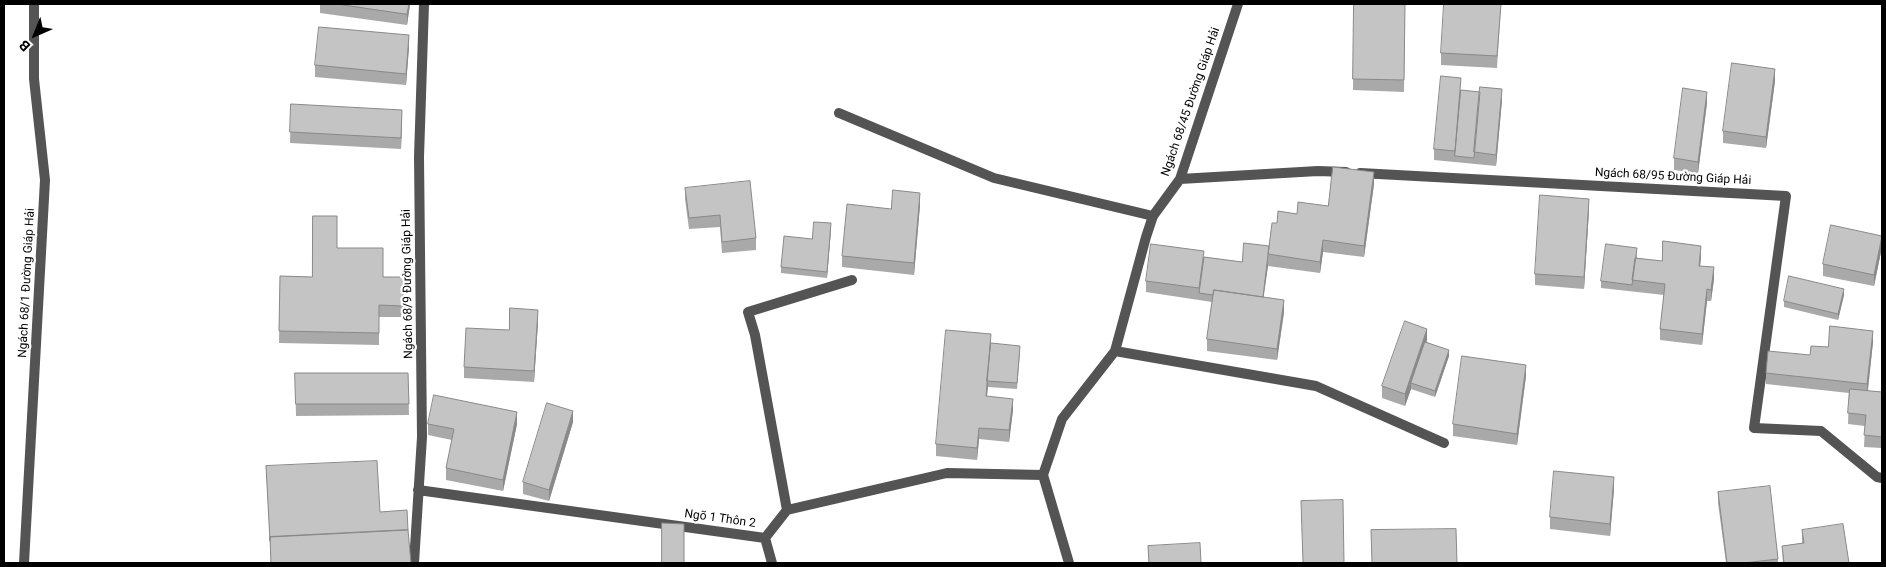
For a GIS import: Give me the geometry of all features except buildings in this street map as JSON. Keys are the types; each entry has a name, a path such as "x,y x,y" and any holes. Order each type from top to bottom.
{"street":[{"name":"Ngách 68/1 Đường Giáp Hải","path":"24,563 45,180 34,79 34,4"},
{"name":"Ngách 68/9 Đường Giáp Hải","path":"414,563 422,437 419,157 424,4"},
{"name":"Ngách 68/45 Đường Giáp Hải","path":"1043,475 1062,419 1115,351 1154,216 1180,179 1238,4"},
{"path":"838,113 994,178 1154,216"},
{"name":"Ngách 68/95 Đường Giáp Hải","path":"1180,179 1318,171 1786,196 1754,428 1821,431 1877,477 1882,478"},
{"path":"852,280 748,312 755,335 787,510 947,473 1043,475 1069,563"},
{"path":"1115,351 1316,386 1444,443"},
{"name":"Ngõ 1 Thôn 2","path":"418,490 765,538 787,510"},
{"path":"765,538 772,563"}]}
